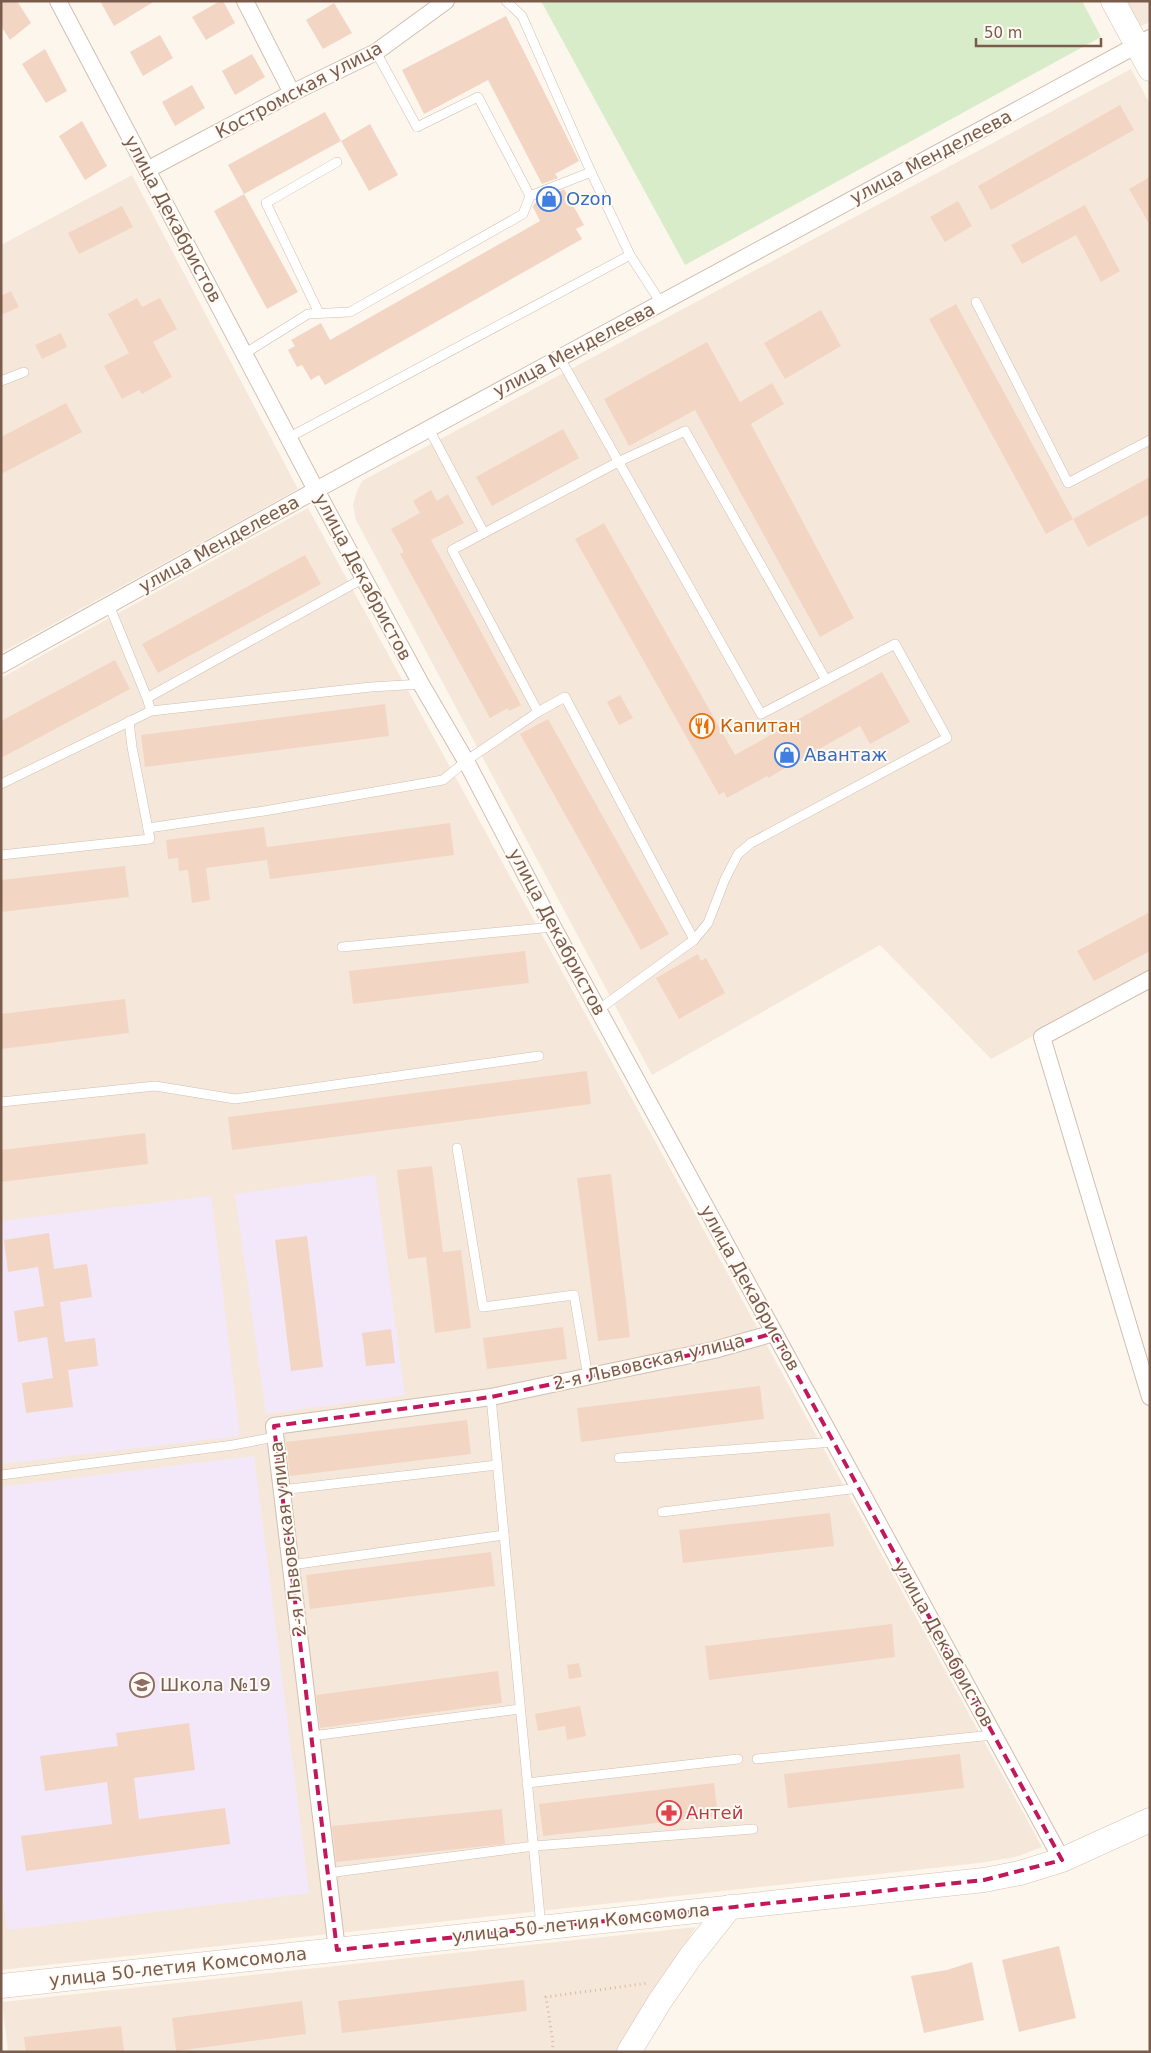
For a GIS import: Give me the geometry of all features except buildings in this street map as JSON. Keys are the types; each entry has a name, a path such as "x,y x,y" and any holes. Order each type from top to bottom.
{"main road":[{"path":"1113,1 1143,42 1150,69"},
{"name":"улица 50-летия Комсомола","path":"1,1986 984,1880 1020,1873 1062,1860 1150,1820"},
{"path":"629,2052 690,1956 730,1907"}],"street":[{"name":"улица Декабристов","path":"58,1 316,490 421,684 466,761 598,1010 1062,1860"},
{"path":"245,1 292,93"},
{"name":"Костромская улица","path":"147,170 292,93 376,52 446,1"},
{"name":"улица Менделеева","path":"1,665 316,490 1143,42"},
{"path":"1150,979 1042,1037 1150,1397"},
{"name":"2-я Львовская улица","path":"338,1950 274,1426 491,1397 714,1350 774,1333"}],"lane":[{"path":"506,1 522,16 630,255 661,303"},
{"path":"376,52 417,127 478,97 530,196"},
{"path":"319,313 266,203 337,162"},
{"path":"244,354 308,314 350,312 523,214 530,196 591,172"},
{"path":"288,438 630,255"},
{"path":"976,302 1068,484 1150,440"},
{"path":"560,358 761,714 895,644 947,738 751,843 738,854 724,879 708,923 694,940 598,1010"},
{"path":"1,381 24,372"},
{"path":"429,429 484,533"},
{"path":"538,712 452,550 618,462 685,431 826,680"},
{"path":"147,698 364,578"},
{"path":"110,605 151,711"},
{"path":"1,784 151,711 371,687 421,684"},
{"path":"148,828 264,811 444,780 466,761 538,712 566,697 694,940"},
{"path":"1,855 150,839 132,747 129,721"},
{"path":"342,948 553,927"},
{"path":"1,1102 155,1086 235,1100 539,1056"},
{"path":"457,1148 483,1307 574,1295 588,1377"},
{"path":"491,1397 541,1927"},
{"path":"1,1474 233,1445 275,1437"},
{"path":"619,1458 834,1442"},
{"path":"282,1490 497,1465"},
{"path":"662,1512 859,1488"},
{"path":"291,1565 504,1535"},
{"path":"312,1736 520,1709"},
{"path":"757,1759 994,1735"},
{"path":"527,1783 738,1759"},
{"path":"328,1873 534,1846 753,1829"}],"path":[{"path":"552,2052 553,2043 546,1997 674,1980"}],"highlighted area":[{"path":"774,1333 1062,1860 984,1880 337,1950 274,1426 491,1397 714,1350"}],"shaded area":[{"path":"1123,1 1150,1 1150,22 1137,28"},
{"path":"1131,69 1150,104 1150,972 991,1059 880,945 652,1075 356,520 353,505 357,491 362,481"},
{"path":"132,175 298,489 1,653 1,245"},
{"path":"308,508 1042,1847 1016,1857 979,1863 1,1970 1,678"},
{"path":"375,1175 405,1395 266,1414 235,1194"},
{"path":"211,1196 240,1436 1,1464 1,1221"},
{"name":"Школа №19","path":"254,1456 309,1893 7,1930 1,1883 1,1487"},
{"path":"696,1927 618,2052 8,2052 2,2002"}],"green space":[{"path":"541,1 1082,1 1101,37 685,265"}],"place":[{"name":"Ozon","path":"549,199"},
{"name":"Капитан","path":"702,726"},
{"name":"Авантаж","path":"787,755"},
{"name":"Школа №19","path":"142,1685"},
{"name":"Антей","path":"669,1813"}]}
